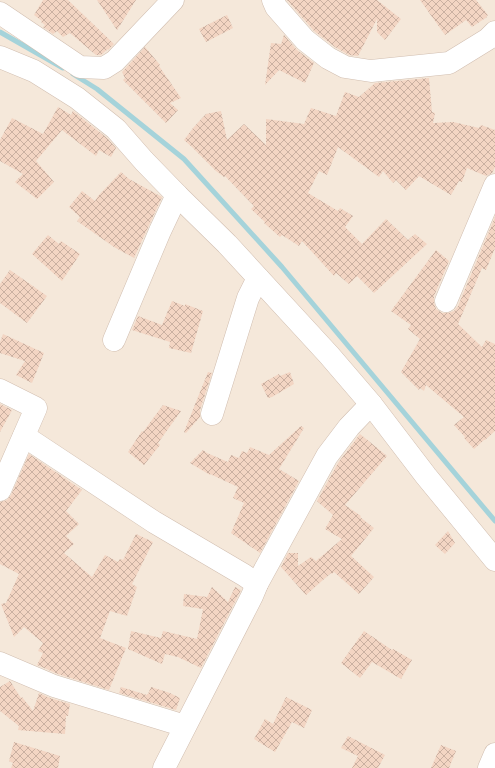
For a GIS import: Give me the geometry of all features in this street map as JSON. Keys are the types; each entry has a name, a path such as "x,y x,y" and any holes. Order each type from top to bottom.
{"street":[{"path":"0,13 80,67 104,68 115,60 173,0"},
{"path":"273,0 276,7 305,40 328,58 346,67 371,71 450,63 488,39 495,32"},
{"path":"2,62 34,71 77,98 116,129 144,161 226,244 324,350 371,404 426,476 495,560"},
{"path":"446,301 495,185"},
{"path":"114,340 157,237 177,196"},
{"path":"212,414 248,298 258,278"},
{"path":"0,390 36,408 0,490"},
{"path":"164,768 257,584 327,456 349,427 371,404"},
{"path":"24,436 154,522 257,584"},
{"path":"0,662 54,686 185,726"},
{"path":"489,768 495,754"}],"shaded area":[{"path":"0,0 495,0 495,768 0,768"}],"building":[{"path":"43,0 68,0 114,44 101,55 96,55 70,33 63,37 57,31 53,34 43,27 45,25 41,22 42,21 34,15"},
{"path":"97,0 136,0 117,30"},
{"path":"287,0 377,0 401,19 385,40 377,32 377,19 358,56 349,55 335,47 314,31"},
{"path":"420,0 476,0 488,15 472,27 466,20 445,35"},
{"path":"227,15 233,28 206,42 199,29"},
{"path":"284,35 297,50 314,63 305,83 279,70 265,85 271,43 281,44"},
{"path":"145,47 160,65 159,66 181,98 170,103 178,110 166,123 123,80 125,78 122,72"},
{"path":"429,78 432,112 435,113 433,123 453,122 479,128 481,125 495,130 495,167 492,173 486,176 467,168 462,182 459,181 451,195 419,176 406,190 396,180 393,183 383,171 379,177 338,147 327,175 319,171 308,193 338,211 340,208 353,216 345,227 362,244 386,219 408,240 415,234 427,244 374,293 357,276 349,284 336,273 334,276 302,241 299,246 282,235 280,237 251,209 254,206 225,176 224,177 216,171 184,140 206,114 221,111 227,140 244,124 266,145 266,119 304,124 311,108 336,116 345,92 359,97 375,83"},
{"path":"58,107 71,115 73,111 107,138 116,148 111,157 99,150 96,156 62,130 36,161 54,182 37,199 15,182 23,174 0,161 0,140 12,118 43,134"},
{"path":"121,172 129,179 162,197 134,258 114,247 77,221 80,217 69,207 82,191 95,201"},
{"path":"495,217 495,248 486,270 482,268 458,324 482,347 486,340 495,344 495,431 474,449 454,425 464,417 426,385 424,391 420,388 419,390 401,372 420,339 408,329 411,325 391,311 436,250 449,261 434,296 434,303 436,309 442,313 454,311 458,306"},
{"path":"48,235 59,244 61,241 80,254 62,281 32,254"},
{"path":"10,270 47,296 27,323 0,303 0,284"},
{"path":"172,301 203,311 191,353 169,348 170,342 132,330 138,316 162,325"},
{"path":"3,334 44,353 32,383 16,375 25,361 0,353 0,342"},
{"path":"208,372 212,373 200,410 200,417 186,433 184,432"},
{"path":"290,372 294,384 268,398 261,384 279,374 280,376"},
{"path":"0,404 12,410 0,432"},
{"path":"163,405 181,411 158,443 160,445 144,465 128,452 142,431 143,432"},
{"path":"301,426 304,428 279,469 299,481 260,553 231,533 244,503 233,498 238,487 210,475 190,463 203,450 228,462 231,455 239,458 242,451 247,453 250,447 269,455"},
{"path":"360,434 387,456 345,505 361,516 360,517 374,528 351,556 374,577 359,594 334,572 306,595 281,567 288,553 298,553 298,566 311,557 316,561 342,539 325,529 333,515 317,501 338,463"},
{"path":"29,454 82,490 66,511 79,524 66,536 74,544 64,553 92,577 105,555 118,562 120,559 123,560 136,534 153,542 132,584 137,587 127,616 110,611 100,638 126,648 109,690 58,674 37,665 43,653 38,651 43,643 24,627 14,637 1,604 6,603 19,574 0,564 0,502 7,500 11,495"},
{"path":"448,531 455,543 445,554 435,545"},
{"path":"212,587 228,602 235,587 241,590 201,668 178,657 165,654 162,664 128,649 131,631 161,638 163,631 197,639 203,609 183,606 184,594 207,597"},
{"path":"364,631 392,650 393,649 412,660 401,679 372,662 360,678 341,663"},
{"path":"10,681 21,698 22,697 33,711 39,693 70,704 68,716 66,716 65,734 18,730 19,726 0,711 0,687"},
{"path":"121,687 147,695 151,687 180,698 176,710 119,693"},
{"path":"286,697 312,710 304,728 292,722 275,752 254,739 265,719 273,724"},
{"path":"348,736 385,755 378,768 352,768 358,756 341,748"},
{"path":"14,742 60,756 58,768 11,768 13,763 9,761"},
{"path":"441,745 456,751 449,768 431,768"}],"waterway":[{"path":"0,32 63,68"},
{"path":"73,74 97,89 184,159 282,267 495,521"}]}
